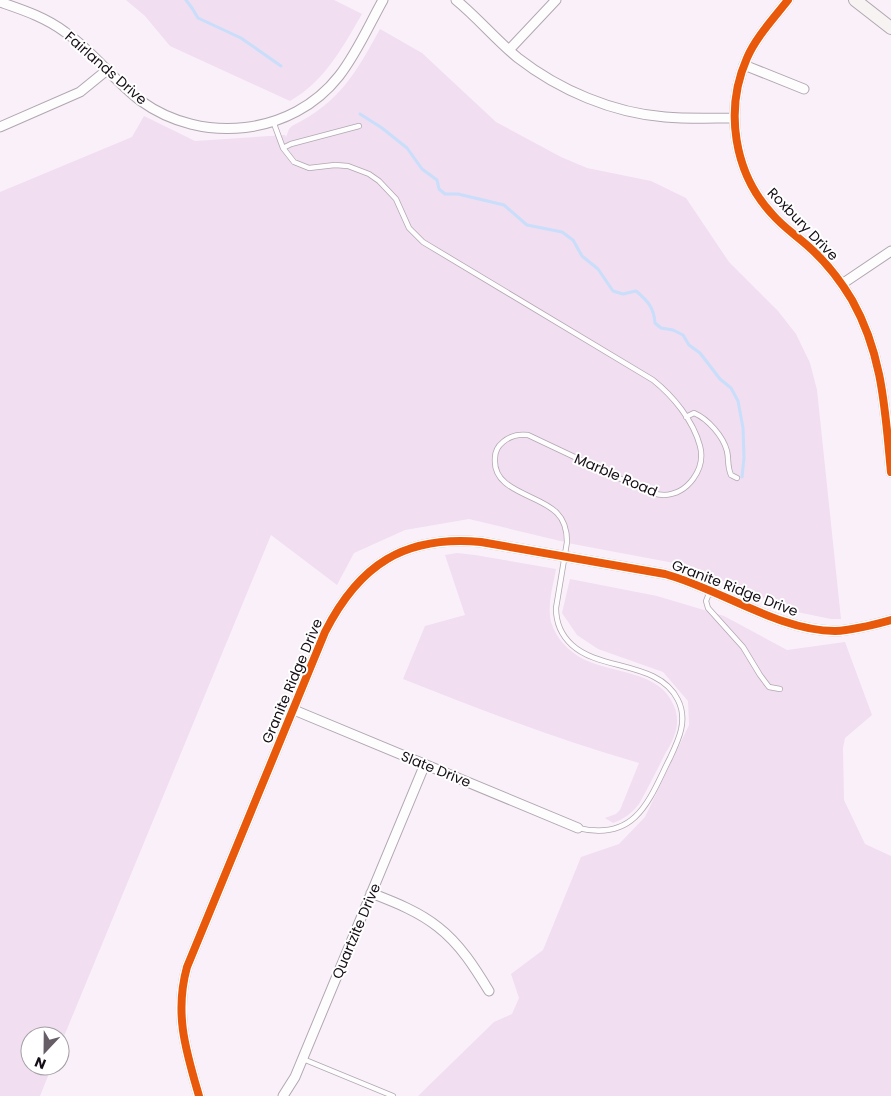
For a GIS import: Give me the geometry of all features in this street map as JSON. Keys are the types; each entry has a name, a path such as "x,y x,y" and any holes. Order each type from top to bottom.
{"street":[{"name":"Fairlands Drive","path":"0,2 36,14 49,21 80,44 141,100 157,111 182,122 216,129 236,130 273,121 294,113 311,103 332,84 352,57 383,0"},
{"path":"456,0 508,50 550,80 569,90 608,105 664,117 734,118"},
{"path":"508,50 556,0"},
{"name":"Roxbury Drive","path":"788,0 757,41 744,65 736,92 734,118 738,148 745,171 755,192 772,214 816,254 842,284 866,329 877,361 884,396 891,472"},
{"path":"855,0 891,28"},
{"path":"744,65 804,88"},
{"path":"0,127 80,92 107,70"},
{"path":"842,284 891,251"},
{"name":"Granite Ridge Drive","path":"199,1096 183,1036 181,1017 183,983 195,948 325,632 338,608 357,583 372,569 388,559 423,545 463,540 665,574 683,579 779,620 818,630 851,629 891,620"},
{"name":"Slate Drive","path":"294,710 578,828"},
{"name":"Quartzite Drive","path":"283,1096 295,1077 425,764"},
{"path":"371,893 407,908 438,927 460,948 489,991"}],"lane":[{"name":"Marble Road","path":"273,121 283,148 294,162 309,168 335,165 348,166 369,174 379,181 396,199 409,228 423,242 653,380 672,398 686,417 700,446 700,465 692,482 684,488 668,494 652,493 528,435 511,436 499,446 495,454 494,463 501,480 550,508 564,522 567,533 556,619 565,638 582,652 642,672 665,683 674,691 682,710 681,733 646,803 634,819 625,825 607,831 578,828"},
{"path":"283,148 291,144 359,126"},
{"path":"686,417 694,412 712,427 728,452 727,467 731,475 736,478"},
{"path":"710,590 706,601 708,608 743,647 769,687 780,690"},
{"path":"302,1059 393,1096"}],"shaded area":[{"path":"126,0 334,0 362,14 340,51 323,74 290,101 170,46 145,16"},
{"path":"380,29 422,53 496,122 561,157 587,168 651,181 686,198 729,262 778,311 796,334 810,363 817,390 841,619 831,619 797,612 705,573 674,563 573,544 469,519 405,530 354,553 337,585 271,535 68,1026 20,1026 20,1076 48,1076 40,1096 0,1096 0,192 132,137 144,116 195,141 285,135 286,137 292,126 308,117 334,97 363,59"},
{"path":"457,553 556,569 551,596 550,616 553,628 563,644 583,659 595,664 647,679 667,694 674,706 677,717 677,725 671,744 639,804 624,818 613,823 605,818 616,814 620,810 639,763 579,745 520,724 403,679 425,626 465,615 445,555"},
{"path":"570,579 657,596 724,616 787,650 845,642 872,715 845,738 843,748 844,800 865,844 891,856 891,1096 418,1096 494,1022 512,1014 519,998 511,974 543,950 581,857 619,844 645,817 689,725 688,701 663,672 598,649 577,635 562,613"}],"waterway":[{"path":"186,0 198,18 241,38 281,66"},
{"path":"360,114 382,128 407,148 422,169 437,180 439,189 445,194 458,194 504,205 527,225 562,232 573,240 582,256 598,269 613,291 623,294 636,291 650,305 655,323 661,328 673,330 683,335 689,345 700,353 720,379 731,388 738,401 743,428 744,458 742,477"}],"cycle path":[{"path":"788,0 760,35 747,58 740,78 735,119 741,160 759,198 776,219 827,265 852,300 870,342 881,384 891,472"},
{"path":"199,1096 183,1032 183,984 187,967 325,632 338,609 353,589 369,572 387,559 407,550 429,544 454,541 481,542 665,574 707,589 771,617 814,629 835,631 891,620"}]}
